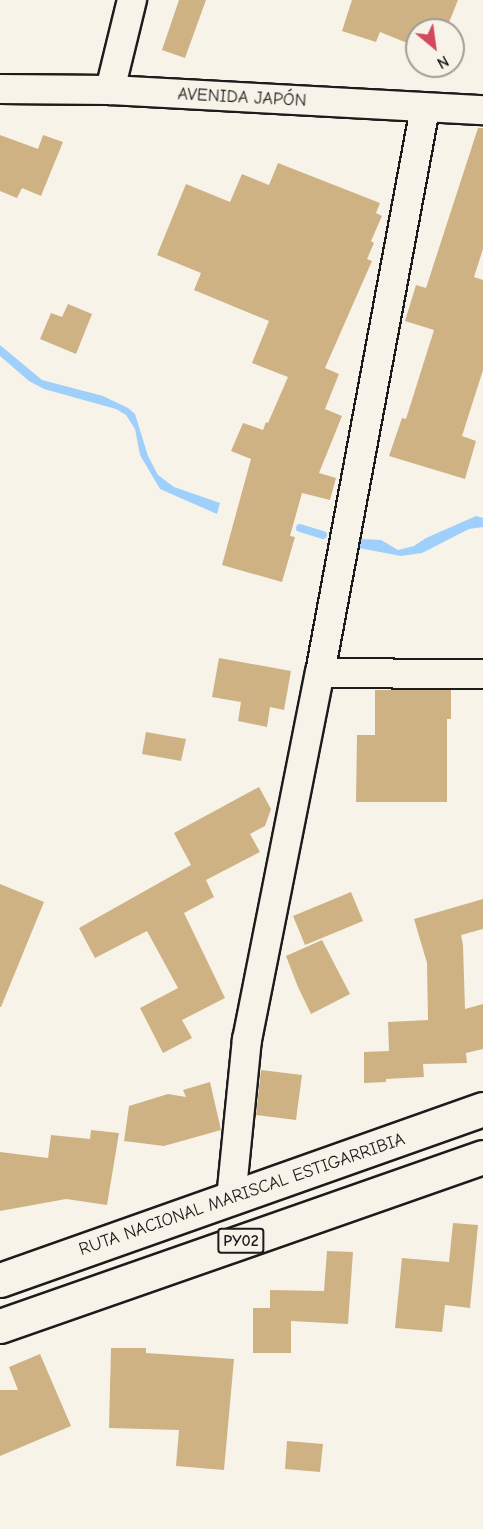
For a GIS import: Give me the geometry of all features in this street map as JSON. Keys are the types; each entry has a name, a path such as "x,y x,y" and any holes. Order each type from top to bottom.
{"highway":[{"name":"RUTA NACIONAL MARISCAL ESTIGARRIBIA","path":"0,1280 483,1110"},
{"name":"PY02","path":"0,1326 483,1157"}],"street":[{"path":"110,90 132,0"},
{"name":"AVENIDA JAPÓN","path":"0,89 110,90 483,110"},
{"path":"231,1199 247,1040 320,673 425,108"},
{"path":"320,673 483,674"}],"water":[{"path":"0,345 42,380 103,396 128,408 135,414 148,456 158,475 174,487 220,503 217,514 160,489 140,455 135,429 126,415 116,409 44,389 29,381 0,356"},
{"path":"476,516 483,518 483,527 469,529 422,553 401,556 359,548 360,539 381,540 398,550 414,546 426,538"}],"building":[{"path":"179,0 206,0 185,58 162,50"},
{"path":"352,0 458,0 451,18 405,18 405,42 380,32 376,42 342,31"},
{"path":"478,128 483,128 483,249 474,277 483,280 483,370 462,436 476,441 465,479 389,456 402,418 406,419 434,330 405,321 416,285 426,288"},
{"path":"0,135 38,149 43,135 63,142 41,196 22,188 17,198 0,191"},
{"path":"278,163 380,203 376,213 382,216 371,241 374,243 367,259 372,261 325,368 339,374 325,409 342,416 319,473 336,478 330,500 302,493 290,536 295,537 282,582 222,565 251,459 231,451 243,423 263,430 288,377 252,363 269,321 194,290 201,273 157,255 186,184 230,202 242,174 269,185"},
{"path":"68,304 92,314 76,354 40,339 51,313 62,317"},
{"path":"219,658 291,671 284,710 270,707 267,727 238,721 241,702 212,697"},
{"path":"375,690 451,690 451,719 447,719 447,802 356,802 357,735 375,735"},
{"path":"146,732 186,739 181,761 142,754"},
{"path":"259,787 271,809 265,826 250,834 260,852 206,880 214,897 184,913 225,998 182,1020 192,1038 163,1053 140,1008 178,988 147,931 95,958 79,928 191,865 174,833"},
{"path":"0,884 44,902 1,1007 0,1007"},
{"path":"351,892 363,921 305,945 293,916"},
{"path":"483,899 483,929 461,935 465,1009 483,1004 483,1049 466,1053 467,1063 423,1064 424,1077 364,1083 364,1052 389,1051 388,1022 428,1020 427,963 414,919"},
{"path":"322,940 350,994 311,1014 286,956"},
{"path":"261,1070 302,1075 296,1120 256,1115"},
{"path":"210,1082 221,1130 164,1146 124,1141 129,1106 168,1094 186,1097 183,1090"},
{"path":"91,1130 119,1133 107,1205 66,1199 0,1211 0,1152 48,1158 51,1135 90,1139"},
{"path":"453,1223 478,1225 470,1308 445,1305 442,1332 395,1328 402,1258 449,1262"},
{"path":"327,1251 353,1252 348,1324 291,1321 291,1353 253,1353 253,1308 270,1308 270,1290 324,1291"},
{"path":"111,1348 146,1348 146,1353 234,1359 224,1470 176,1466 179,1430 109,1428"},
{"path":"40,1354 71,1426 0,1456 0,1390 18,1390 9,1367"},
{"path":"287,1441 323,1444 320,1472 285,1469"}],"waterway":[{"path":"300,528 323,535"}]}
